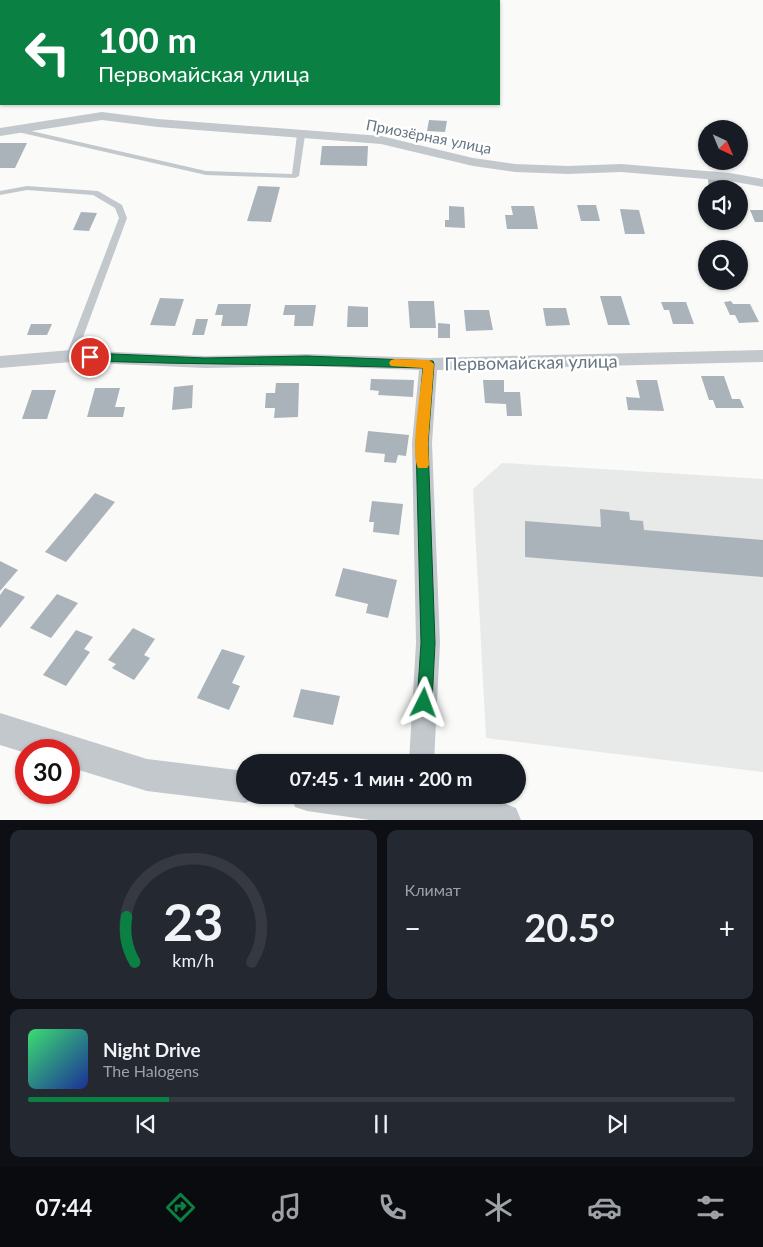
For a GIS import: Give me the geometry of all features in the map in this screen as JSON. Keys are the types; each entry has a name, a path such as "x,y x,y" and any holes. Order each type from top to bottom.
{"street":[{"name":"Приозёрная улица","path":"0,132 102,116 302,135 381,140 473,162 516,168 568,170 620,168 720,176 763,182"},
{"name":"Первомайская улица","path":"0,362 71,356 205,362 307,360 429,364 763,356"},
{"path":"421,754 428,643 422,443 429,364"},
{"path":"0,730 31,739"},
{"path":"80,754 147,775 236,786"},
{"path":"385,804 504,820"}],"lane":[{"path":"21,130 206,173 295,176 302,135"},
{"path":"0,193 27,188 78,190 95,193 119,207 123,218 71,356"}],"shaded area":[{"path":"502,463 763,479 763,772 486,738 473,489"}],"building":[{"path":"429,120 447,121 445,132 427,131"},
{"path":"0,143 27,143 15,168 0,168"},
{"path":"322,146 368,146 367,166 320,165"},
{"path":"258,186 280,187 271,222 247,221"},
{"path":"577,205 596,205 600,221 581,221"},
{"path":"449,206 464,207 465,228 445,227 445,220 449,220"},
{"path":"511,206 534,206 538,229 507,229 505,215 513,215"},
{"path":"620,209 639,210 645,234 625,234"},
{"path":"750,210 763,210 763,222 755,222"},
{"path":"81,212 97,213 89,231 73,230"},
{"path":"600,296 621,296 630,325 608,325"},
{"path":"160,298 184,299 175,326 150,325"},
{"path":"408,301 434,301 436,328 410,328"},
{"path":"731,301 733,304 750,304 759,322 739,323 735,315 730,315 724,302"},
{"path":"661,302 686,302 694,324 673,324 669,310 664,310"},
{"path":"218,304 251,304 247,326 221,326 223,315 215,315"},
{"path":"285,305 316,305 313,326 294,326 295,315 283,315"},
{"path":"348,306 368,307 368,327 347,327"},
{"path":"543,308 566,308 570,325 546,326"},
{"path":"464,310 489,310 493,330 466,331"},
{"path":"196,319 208,319 204,335 192,335"},
{"path":"438,323 450,324 450,338 438,338"},
{"path":"31,324 52,324 47,335 27,335"},
{"path":"701,376 724,376 732,399 740,399 744,408 716,408 713,400 709,400"},
{"path":"371,379 414,380 413,397 378,395 379,391 370,390"},
{"path":"483,380 504,380 504,392 520,392 522,416 507,416 506,404 485,403"},
{"path":"636,380 657,380 664,411 628,410 626,397 640,398"},
{"path":"276,383 299,383 298,417 274,418 275,408 265,408 266,393 275,393"},
{"path":"193,385 192,408 172,410 174,387"},
{"path":"95,388 120,388 115,407 125,407 123,417 87,417"},
{"path":"32,390 56,390 47,419 22,419"},
{"path":"368,431 409,435 406,456 398,455 396,463 384,462 385,454 365,452"},
{"path":"95,493 115,502 66,562 45,552"},
{"path":"372,501 403,504 399,535 373,532 374,522 369,522"},
{"path":"600,509 629,512 630,520 643,521 644,530 763,540 763,577 525,557 525,521 601,527"},
{"path":"0,561 18,570 0,591"},
{"path":"343,568 397,580 388,618 366,613 368,604 335,596"},
{"path":"5,588 25,597 0,628 0,595"},
{"path":"57,594 78,603 51,638 30,628"},
{"path":"133,628 155,639 144,655 150,658 134,680 112,668 116,664 108,660"},
{"path":"76,630 93,637 84,649 90,652 66,686 43,675"},
{"path":"222,649 245,656 232,683 240,686 229,710 197,698"},
{"path":"301,689 340,696 333,725 293,717"}],"slow traffic":[{"path":"395,363 429,364 422,443 423,465"}],"route":[{"path":"90,357 205,362 307,360 429,364 422,443 428,643 424,703"}]}
